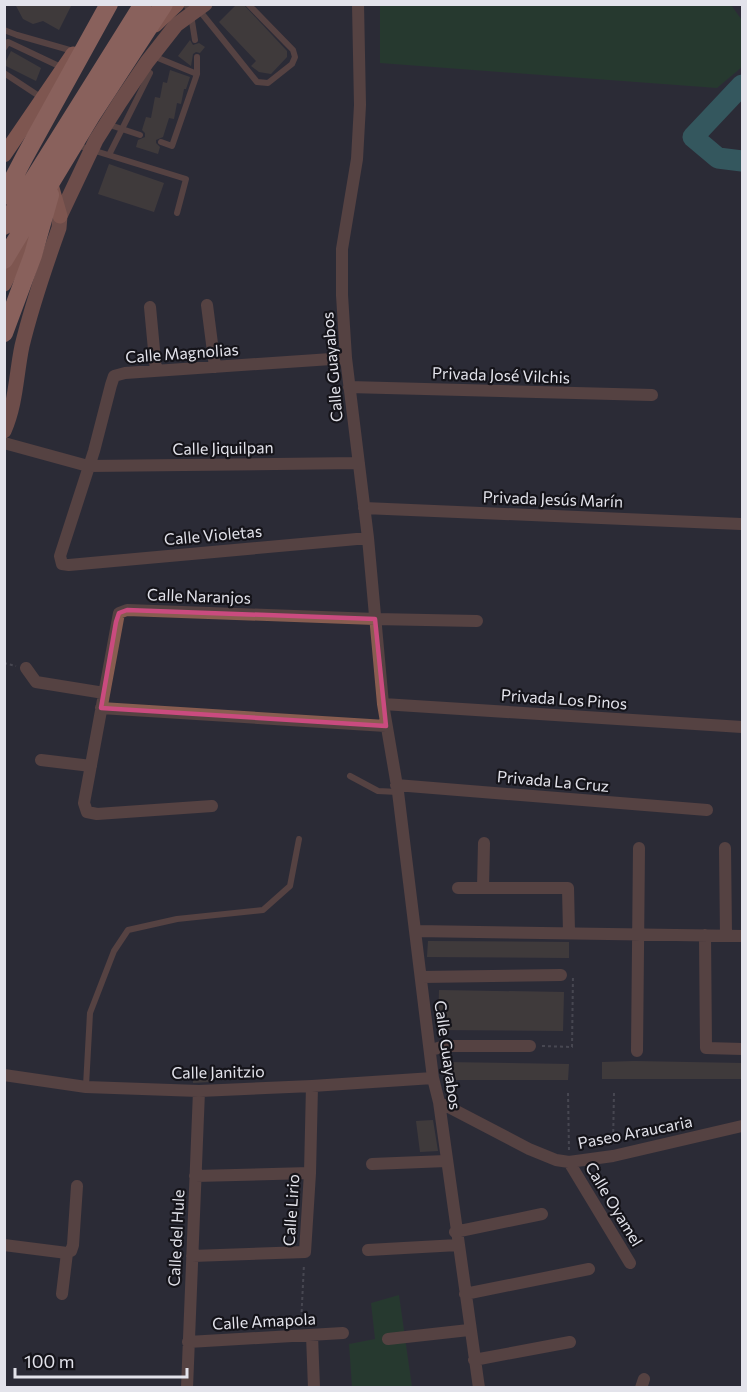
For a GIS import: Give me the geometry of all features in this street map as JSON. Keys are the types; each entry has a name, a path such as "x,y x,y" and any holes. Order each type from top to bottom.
{"highway":[{"path":"4,196 108,4"},
{"path":"4,226 143,4"},
{"path":"4,260 91,116 171,12"},
{"path":"4,333 33,255 52,188"}],"main road":[{"path":"4,155 108,4"},
{"path":"4,284 52,188 69,143 92,94 119,60 171,12 193,7"},
{"path":"52,188 60,216"}],"street":[{"name":"Calle Guayabos","path":"358,4 360,105 357,159 342,249 346,358 368,538 383,704 397,789 433,1078 439,1102 478,1388"},
{"path":"4,431 12,414 33,300 59,228 60,216 106,124 146,71 171,12"},
{"path":"207,305 215,367"},
{"path":"150,307 156,371"},
{"name":"Calle Magnolias","path":"88,466 114,376 125,373 346,358"},
{"name":"Privada José Vilchis","path":"349,387 652,395"},
{"name":"Calle Jiquilpan","path":"4,443 88,466 359,463"},
{"name":"Calle Violetas","path":"88,466 60,556 62,564 368,538"},
{"name":"Privada Jesús Marín","path":"364,508 741,524"},
{"name":"Calle Naranjos","path":"212,807 97,814 87,812 84,803 119,613 127,610 477,621"},
{"path":"26,668 36,682 104,693"},
{"name":"Privada Los Pinos","path":"383,704 742,727"},
{"path":"102,708 386,726"},
{"path":"41,760 91,766"},
{"name":"Privada La Cruz","path":"397,789 707,810"},
{"path":"483,888 484,843"},
{"path":"637,1051 639,848"},
{"path":"725,848 726,935"},
{"path":"458,888 568,888 569,933"},
{"path":"416,931 742,936"},
{"path":"705,935 706,1048 742,1049"},
{"path":"421,977 561,975"},
{"path":"431,1050 445,1047 530,1046"},
{"name":"Calle Janitzio","path":"4,1076 86,1087 199,1090 433,1078"},
{"name":"Calle Lirio","path":"305,1252 312,1086"},
{"name":"Calle del Hule","path":"187,1388 199,1090"},
{"name":"Calle Oyamel","path":"439,1102 529,1149 556,1160 569,1162 630,1263"},
{"name":"Paseo Araucaria","path":"569,1162 613,1156 742,1126"},
{"path":"372,1164 446,1161"},
{"path":"195,1176 310,1173"},
{"path":"4,1245 67,1253 71,1251 77,1186"},
{"path":"455,1232 542,1214"},
{"path":"368,1250 458,1245"},
{"path":"192,1256 305,1252"},
{"path":"62,1294 67,1253"},
{"path":"465,1294 590,1269"},
{"path":"388,1339 470,1330"},
{"name":"Calle Amapola","path":"188,1342 343,1333"},
{"path":"306,1335 314,1388"},
{"path":"474,1360 570,1342"}],"lane":[{"path":"193,7 257,82 268,83 292,64 295,57 293,50 248,4"},
{"path":"193,7 195,40"},
{"path":"109,155 146,71 158,58 171,12"},
{"path":"4,30 17,36 75,52"},
{"path":"4,48 8,42 64,68"},
{"path":"161,142 172,146 197,74 198,57"},
{"path":"158,58 197,74"},
{"path":"119,60 146,71"},
{"path":"4,73 42,98"},
{"path":"81,115 140,135"},
{"path":"69,143 186,179 177,213"},
{"path":"350,776 378,791 397,789"},
{"path":"86,1087 90,1013 114,951 128,930 177,919 263,910 290,886 299,839"}],"path":[{"path":"530,1046 572,1047 574,975 561,975"},
{"path":"568,1093 569,1162"},
{"path":"613,1149 614,1093"},
{"name":"Calle Lirio","path":"305,1252 306,1335"}],"highlighted area":[{"path":"127,610 375,619 386,726 101,708 119,613"}],"green space":[{"path":"380,5 731,5 742,20 742,67 717,88 380,63"},
{"path":"399,1295 412,1387 352,1387 349,1344 375,1339 371,1303"}],"building":[{"path":"15,4 72,4 59,30 43,21 33,24 23,19"},
{"path":"237,4 243,4 287,51 287,57 271,74 259,72 251,66 256,61 219,22"},
{"path":"190,40 193,45 199,43 205,47 200,53 193,54 191,66 178,56"},
{"path":"11,51 41,68 36,81 4,65"},
{"path":"170,70 190,77 184,89 181,104 177,103 174,119 169,118 163,137 156,140 160,147 158,154 136,147 138,140 145,137 142,130 146,117 151,118 155,97 160,98 163,82 167,83"},
{"path":"109,164 164,183 154,212 98,194"},
{"path":"428,941 569,942 569,958 427,957"},
{"path":"439,990 564,992 563,1031 438,1030"},
{"path":"444,1062 569,1064 568,1080 444,1080"},
{"path":"602,1062 742,1063 742,1079 602,1079"},
{"path":"208,1071 209,1082 193,1083 193,1073"},
{"path":"433,1120 438,1151 420,1152 416,1121"}],"waterway":[{"path":"742,85 693,137 718,158 742,161"}]}
